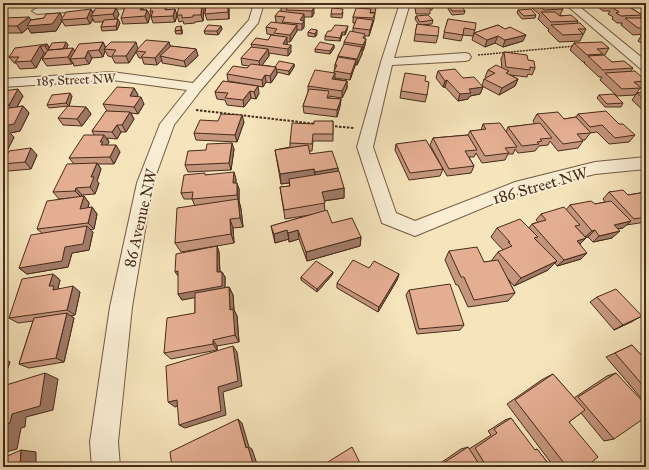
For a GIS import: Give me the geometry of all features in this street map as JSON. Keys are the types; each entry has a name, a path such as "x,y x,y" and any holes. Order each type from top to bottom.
{"street":[{"path":"36,11 161,3"},
{"name":"86 Avenue NW","path":"106,467 104,442 121,307 145,183 167,124 196,87 254,21 259,3"},
{"path":"370,130 387,62 405,3"},
{"path":"570,3 646,67"},
{"path":"387,62 465,57"},
{"name":"185 Street NW","path":"3,83 112,76 196,87"},
{"name":"186 Street NW","path":"370,130 366,147 388,218 415,229 516,188 595,168 646,163"}],"path":[{"path":"465,57 542,48 578,46"},
{"path":"180,108 322,125"},
{"path":"330,126 370,130"}],"building":[{"path":"191,3 202,3 201,15 193,15 193,17 182,18 182,15 177,15 179,6 190,6"},
{"path":"206,3 228,3 228,12 205,14"},
{"path":"283,3 312,3 311,6 314,7 312,11 286,10 288,7 281,6"},
{"path":"345,3 345,4 334,4"},
{"path":"359,3 376,3 376,7 359,6"},
{"path":"417,3 430,3 431,8 418,7"},
{"path":"537,3 556,3 563,9 544,10"},
{"path":"604,3 628,3 630,4 607,5"},
{"path":"166,4 165,10 175,9 173,16 151,17 153,11 150,11 152,5"},
{"path":"461,5 465,11 452,11 449,6"},
{"path":"142,6 140,10 147,10 145,16 121,18 125,7"},
{"path":"628,6 642,15 621,16 616,13 619,12 612,7"},
{"path":"96,8 116,8 113,14 91,16"},
{"path":"332,8 343,9 342,14 331,14"},
{"path":"356,8 371,9 370,13 375,13 373,18 353,17"},
{"path":"91,9 87,18 61,20 66,12"},
{"path":"531,9 536,15 524,16 518,10"},
{"path":"279,11 304,14 300,20 304,21 302,24 282,22 285,17 275,16"},
{"path":"541,12 555,12 560,16 571,15 578,21 551,22"},
{"path":"60,13 52,24 27,26 31,20 44,18 46,14"},
{"path":"428,15 433,20 420,22 416,16"},
{"path":"29,17 17,26 3,26 3,18"},
{"path":"357,18 373,20 370,30 353,28"},
{"path":"625,18 640,18 646,22 646,28 638,28"},
{"path":"118,19 116,26 101,27 104,20"},
{"path":"448,19 476,23 475,30 464,28 463,35 444,32"},
{"path":"271,22 297,25 290,35 274,33 277,29 266,27"},
{"path":"580,23 586,29 578,29 583,34 563,35 551,25"},
{"path":"417,24 439,27 438,36 415,34"},
{"path":"208,25 221,26 217,31 204,31"},
{"path":"335,25 348,26 345,32 342,32 340,38 325,36 328,31 331,31"},
{"path":"498,25 505,29 510,27 526,35 505,40 498,36 487,40 474,33"},
{"path":"181,26 181,30 175,31 176,27"},
{"path":"311,29 317,30 315,34 308,32"},
{"path":"350,31 365,34 363,38 366,39 363,45 344,42"},
{"path":"271,35 287,37 283,44 291,45 288,49 251,44 256,38 268,40"},
{"path":"146,40 169,42 155,58 141,57 146,52 136,51"},
{"path":"66,42 63,49 48,50 52,43"},
{"path":"103,42 99,50 88,51 85,58 70,59 79,44"},
{"path":"111,42 136,42 126,56 112,56 116,50 104,49"},
{"path":"320,42 334,45 330,51 315,49"},
{"path":"602,42 609,48 597,49 603,54 587,55 574,43"},
{"path":"47,44 45,46 40,46 31,61 15,62 19,57 9,57 15,48"},
{"path":"344,44 362,47 357,59 338,56"},
{"path":"171,46 196,49 184,61 160,56"},
{"path":"251,47 268,49 259,61 241,58"},
{"path":"73,48 68,57 42,59 48,50"},
{"path":"504,52 527,55 528,60 534,61 535,68 530,67 530,70 506,67"},
{"path":"604,55 612,62 624,61 633,68 603,70 588,56"},
{"path":"338,57 356,60 351,74 334,71 337,65 335,65"},
{"path":"279,61 294,64 289,71 276,69 275,67"},
{"path":"251,64 276,67 270,76 265,75 262,80 227,74 233,66 247,68"},
{"path":"496,65 509,71 506,73 518,79 502,88 484,79 495,73 488,70"},
{"path":"455,69 463,78 474,77 483,87 469,89 471,93 460,94 447,80 445,81 438,71"},
{"path":"315,70 335,73 332,79 347,81 342,91 308,86"},
{"path":"635,71 646,81 634,82 641,88 622,89 605,73"},
{"path":"405,73 426,76 425,81 429,82 427,95 401,91"},
{"path":"223,81 258,86 254,92 250,91 243,100 225,98 228,93 215,92"},
{"path":"117,87 134,88 130,96 141,97 134,107 103,104"},
{"path":"18,89 9,105 3,106 3,91"},
{"path":"309,89 329,91 327,98 341,99 337,110 303,106"},
{"path":"646,92 646,101 637,93"},
{"path":"70,93 66,103 47,105 52,95"},
{"path":"614,94 623,103 607,104 599,95"},
{"path":"23,106 14,124 3,126 3,109"},
{"path":"68,106 86,107 77,119 58,118"},
{"path":"106,111 130,112 122,125 117,125 112,132 92,131"},
{"path":"606,111 619,124 623,124 635,135 615,138 602,125 590,127 578,114"},
{"path":"558,112 564,119 576,117 591,133 577,134 583,141 563,144 537,114"},
{"path":"221,114 242,115 235,135 194,133 200,120 218,121"},
{"path":"314,121 333,121 333,134 313,134 312,144 290,143 292,123 314,124"},
{"path":"500,123 517,147 505,148 509,153 485,156 470,131 486,129 483,124"},
{"path":"540,123 552,138 540,139 542,141 537,142 539,144 522,146 508,127"},
{"path":"8,130 3,140 3,131"},
{"path":"84,135 104,135 100,142 103,142 101,145 116,145 110,157 69,158"},
{"path":"468,135 477,150 465,151 474,166 449,169 433,138"},
{"path":"426,140 443,169 410,173 396,144"},
{"path":"232,143 229,163 185,165 188,151 206,150 207,144"},
{"path":"308,145 310,154 332,151 338,168 315,172 314,169 280,174 275,150"},
{"path":"31,148 25,162 3,164 9,151"},
{"path":"97,163 91,177 94,177 90,187 76,188 75,191 53,192 67,164"},
{"path":"339,171 344,188 322,192 325,203 284,210 280,187 290,186 289,179"},
{"path":"234,172 233,183 237,183 237,195 192,199 193,192 181,193 184,175 205,173 205,175"},
{"path":"623,190 628,195 646,192 646,217 634,219 609,192"},
{"path":"84,196 80,209 92,207 88,223 37,229 47,201"},
{"path":"238,199 240,218 230,219 231,234 175,243 177,208"},
{"path":"591,201 595,204 611,201 631,221 614,225 620,231 599,236 595,230 592,231 570,205"},
{"path":"564,207 580,225 575,226 586,238 577,241 587,253 564,260 532,224 546,220 541,214"},
{"path":"327,210 332,223 352,218 361,237 306,252 298,230 288,233 287,230 274,234 271,226"},
{"path":"520,219 538,237 534,238 557,261 521,278 498,252 512,246 497,228"},
{"path":"87,226 83,244 65,247 62,261 19,268 31,235"},
{"path":"217,246 217,272 222,272 222,286 178,294 178,271 175,272 176,254"},
{"path":"477,247 484,262 498,260 515,293 474,300 464,277 461,277 449,251"},
{"path":"353,260 369,268 374,261 399,274 379,307 337,283"},
{"path":"316,261 333,272 317,289 301,277"},
{"path":"53,274 49,286 54,286 53,290 73,286 67,310 9,318 22,279"},
{"path":"450,284 464,325 419,329 409,290"},
{"path":"229,287 230,310 233,309 235,335 213,340 213,344 164,353 167,318 195,313 195,293"},
{"path":"616,289 642,316 623,325 597,297"},
{"path":"67,313 56,358 19,364 34,318"},
{"path":"632,345 640,354 646,352 646,389 615,353"},
{"path":"233,346 238,381 218,387 221,411 179,425 177,400 168,402 166,366"},
{"path":"45,373 40,406 12,414 10,423 5,425 3,436 3,386"},
{"path":"616,373 646,405 646,417 614,439 578,397"},
{"path":"553,374 585,410 569,422 598,457 586,467 567,467 515,400"},
{"path":"511,418 535,450 537,449 551,467 487,467 475,448 497,433 494,429"},
{"path":"238,419 246,448 248,447 254,467 172,467 170,452"},
{"path":"352,447 362,467 324,467 323,465"},
{"path":"468,447 481,467 444,467 442,464"},
{"path":"21,450 20,467 3,467 3,458"}]}
